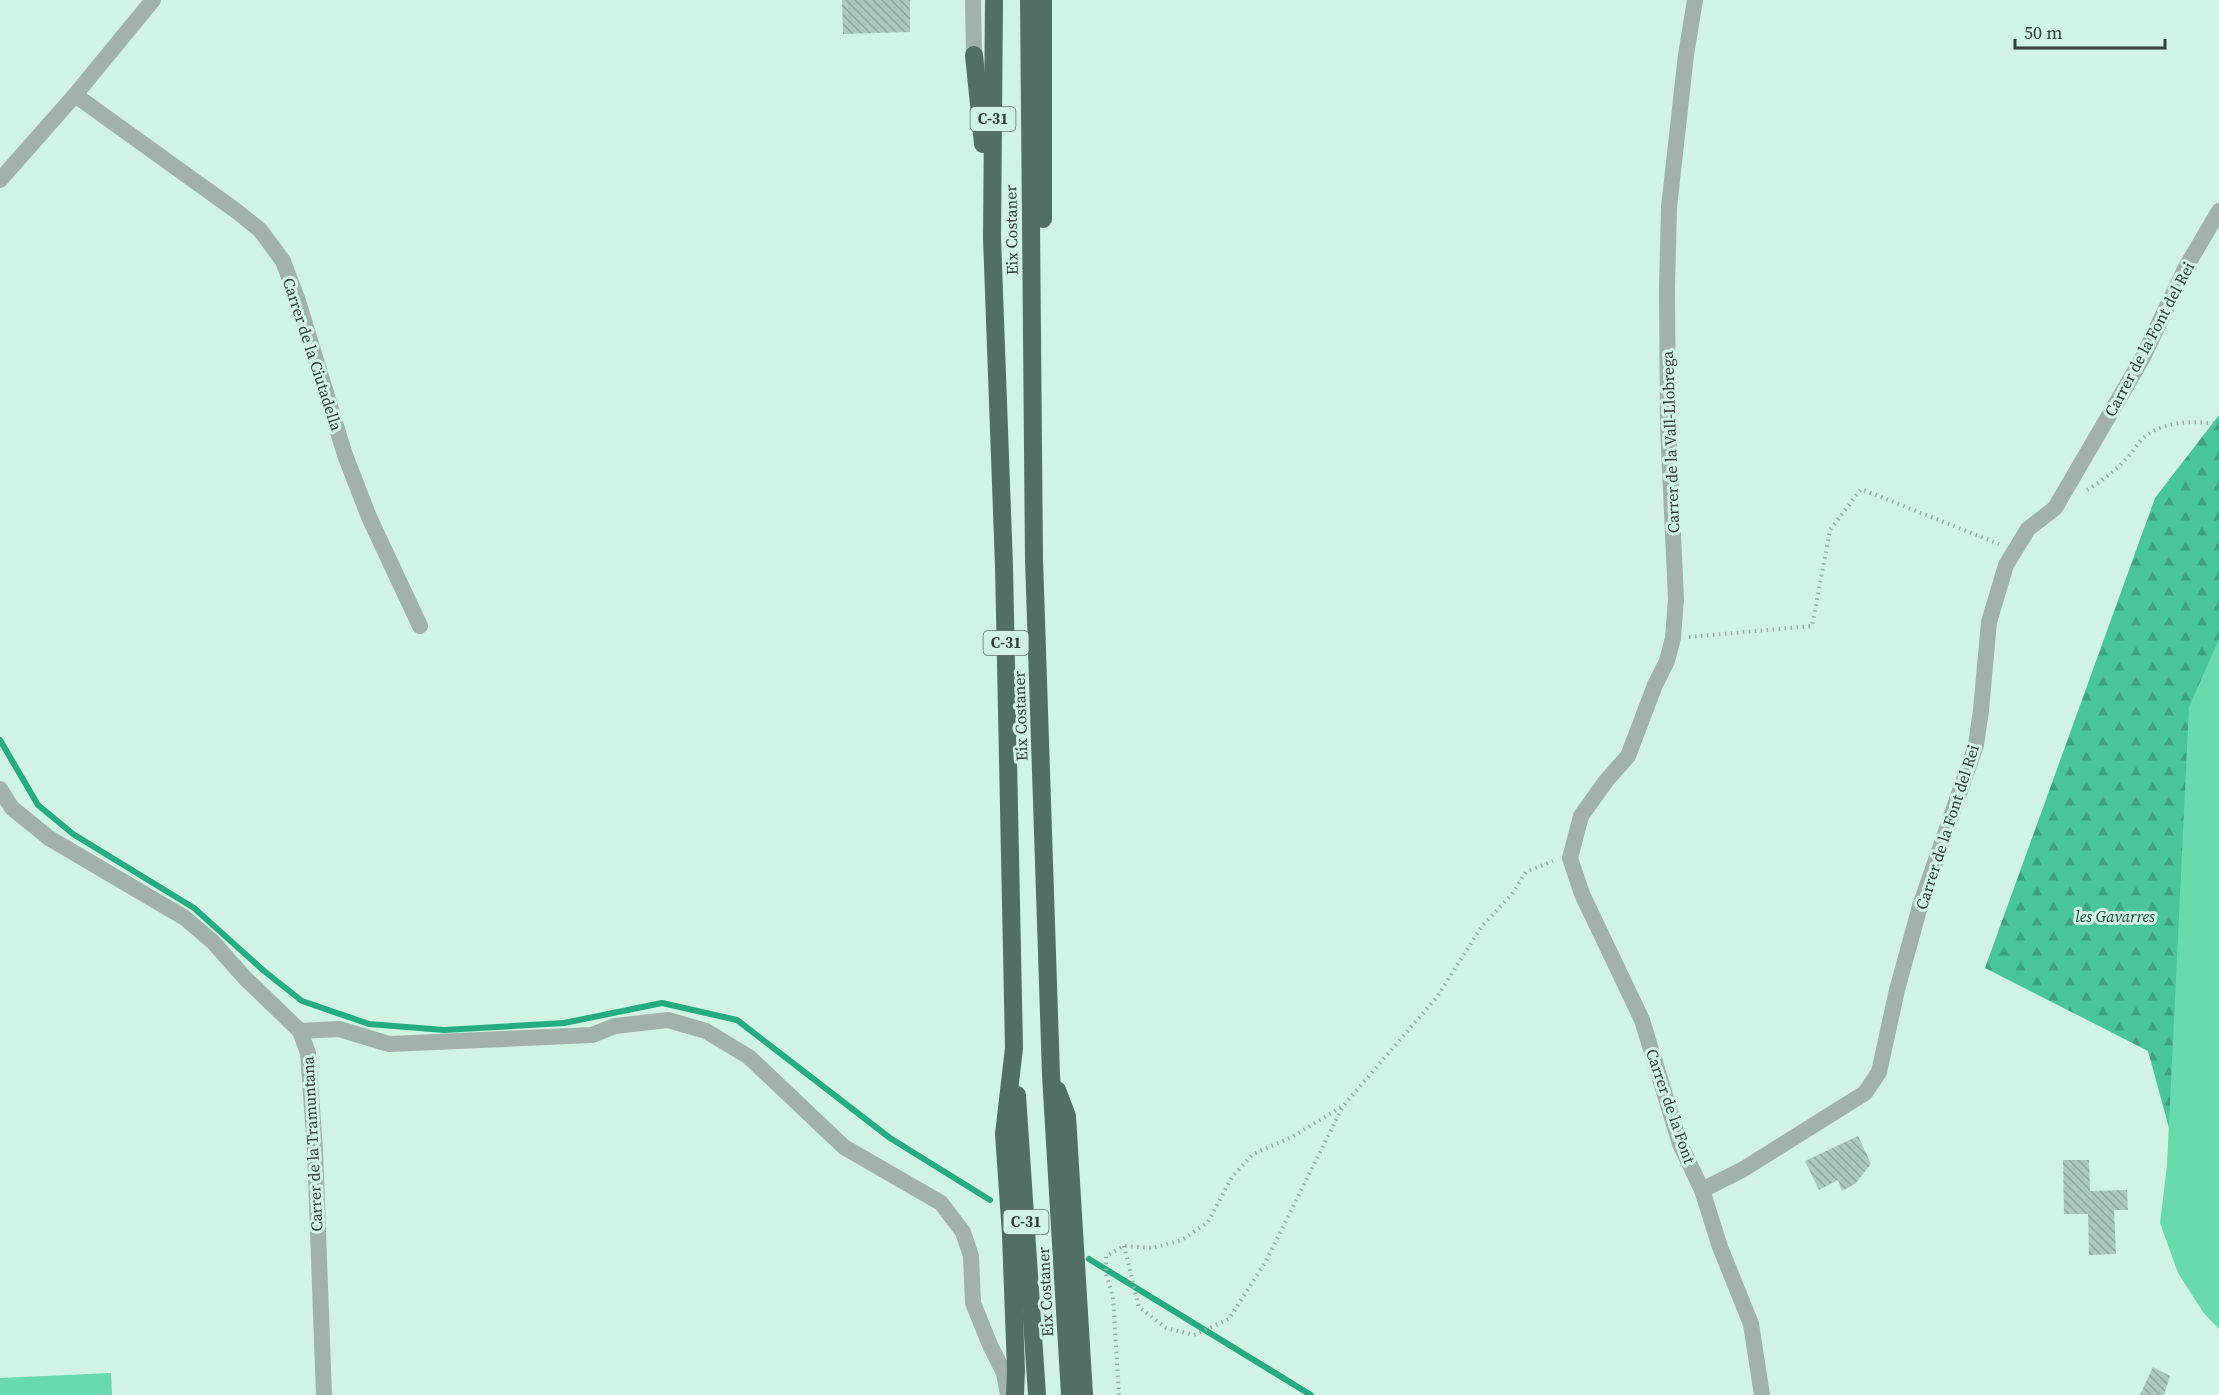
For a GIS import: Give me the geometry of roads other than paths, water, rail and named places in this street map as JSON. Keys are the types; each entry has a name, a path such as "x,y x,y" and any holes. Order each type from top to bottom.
{"highway":[{"name":"C-31","path":"994,0 992,238 1004,554 1014,1048"},
{"name":"Eix Costaner","path":"1029,0 1034,559 1051,1075 1070,1395"},
{"path":"1033,448 1044,314 1042,0"},
{"path":"974,55 992,238"},
{"path":"1014,1048 1004,1134 1015,1336 1015,1395"},
{"name":"Eix Costaner","path":"1014,1048 1037,1395"},
{"path":"1051,1075 1067,1116 1084,1395"}],"street":[{"path":"0,180 75,95 153,0"},
{"path":"974,0 974,55"},
{"name":"Carrer de la Vall-Llobrega","path":"1570,858 1581,816 1606,781 1628,756 1655,685 1667,661 1673,638 1676,599 1668,427 1666,288 1669,219 1686,55 1695,0"},
{"name":"Carrer de la Ciutadella","path":"75,95 235,210 260,231 283,261 298,301 345,454 369,517 420,626"},
{"name":"Carrer de la Font del Rei","path":"1702,1190 1742,1170 1864,1093 1879,1072 1897,990 1920,906 1976,746 1989,622 2006,565 2028,529 2055,508 2142,359 2186,267 2219,211"},
{"name":"Carrer de la Tramuntana","path":"0,789 12,808 49,838 185,918 213,942 300,1031 308,1053 315,1150 324,1395"},
{"name":"Carrer de la Font","path":"1570,858 1582,894 1642,1020 1680,1144 1702,1190 1720,1247 1751,1324 1762,1395"},
{"path":"300,1031 339,1029 389,1044 592,1035 615,1026 668,1020 706,1031 748,1057 844,1147 941,1203 963,1232 966,1240 971,1256 974,1303 990,1345 1004,1373 1008,1395"}],"waterway":[{"path":"0,740 38,805 73,834 194,908 264,971 302,1001 369,1024 444,1030 564,1023 662,1003 737,1020 890,1138 990,1200"},
{"path":"1089,1259 1311,1395"}],"park label":[{"name":"les Gavarres","path":"2115,916"}]}
